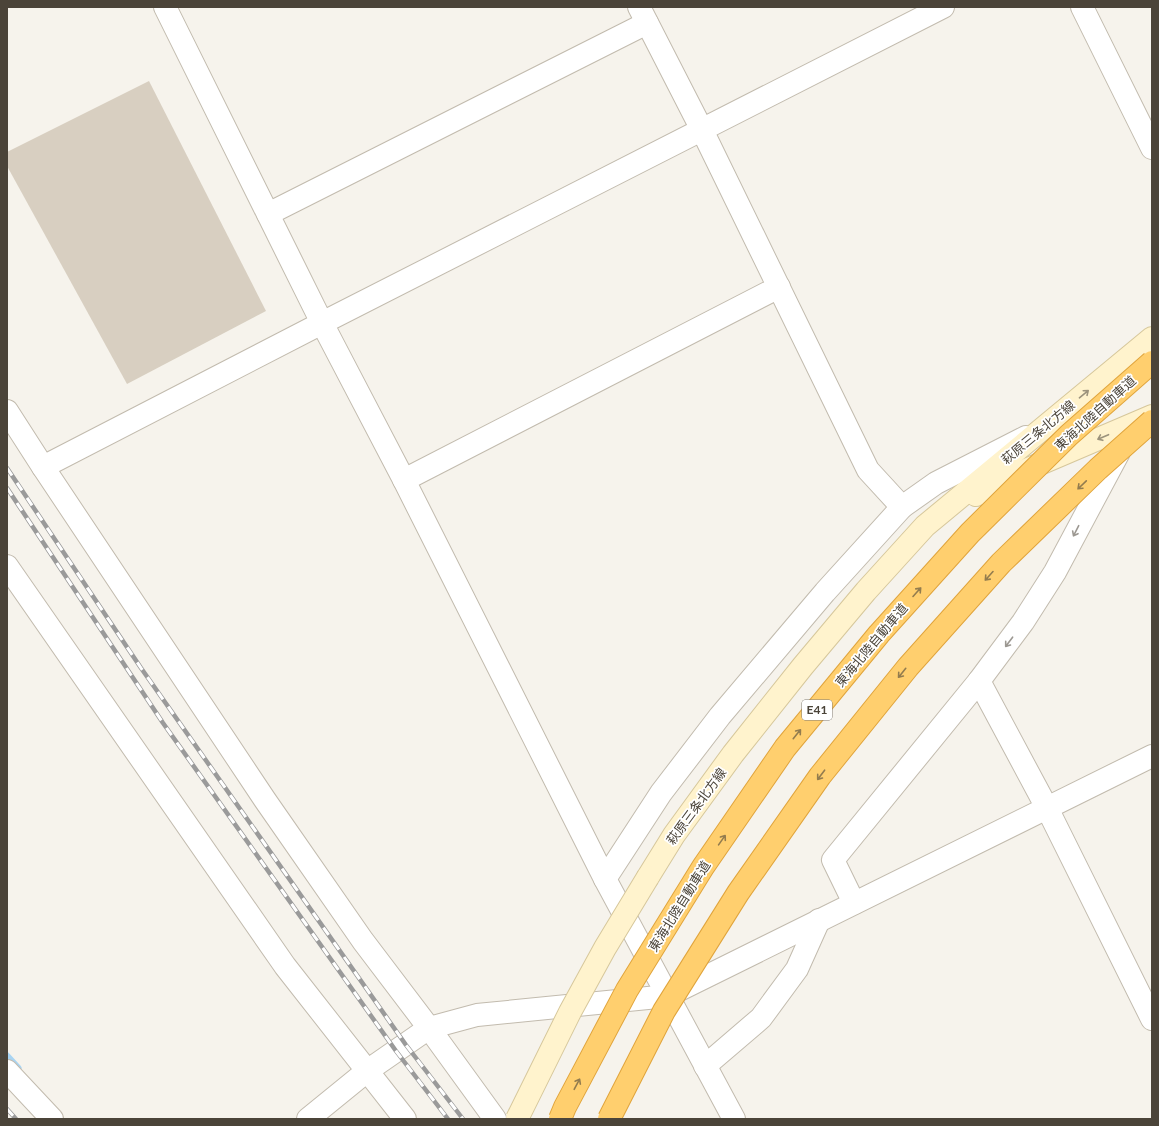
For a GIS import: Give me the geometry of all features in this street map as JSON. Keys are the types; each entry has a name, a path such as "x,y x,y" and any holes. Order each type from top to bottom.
{"highway":[{"name":"東海北陸自動車道","path":"560,1119 627,990 703,867 786,748 879,634 970,533 1069,434 1152,362"},
{"path":"609,1119 664,1011 738,893 820,776 908,667 1001,563 1146,420"}],"main road":[{"name":"萩原三条北方線","path":"517,1119 577,999 605,948 674,835 733,754 803,666 866,591 925,526 1152,338"},
{"name":"萩原三条北方線","path":"925,526 957,505 992,486 1028,469 1146,420"}],"street":[{"path":"165,7 322,323 404,480 605,879 734,1119"},
{"path":"42,467 943,7"},
{"path":"1082,7 1152,148"},
{"path":"268,214 643,15 702,130 868,470 902,507"},
{"path":"404,480 779,287"},
{"path":"7,411 42,467 274,813 363,941 495,1119"},
{"path":"854,903 833,860 979,681 1023,622 1055,572 1104,479 1146,420"},
{"path":"605,879 661,793 720,716 825,592 902,507 936,483 1040,430"},
{"path":"7,566 285,966 405,1119"},
{"path":"979,681 1047,808 1152,1019"},
{"path":"308,1119 367,1070 429,1028 477,1015 668,996 1152,756"},
{"path":"705,1066 761,1018 797,969 819,920"},
{"path":"7,1071 52,1119"}],"building":[{"path":"149,81 266,311 127,384 7,166 7,152"}],"waterway":[{"path":"7,1056 18,1068"}],"railway":[{"path":"7,468 141,668 406,1045 463,1119"},
{"path":"7,488 163,723 396,1051 448,1119"},
{"path":"7,1109 16,1119"}]}
